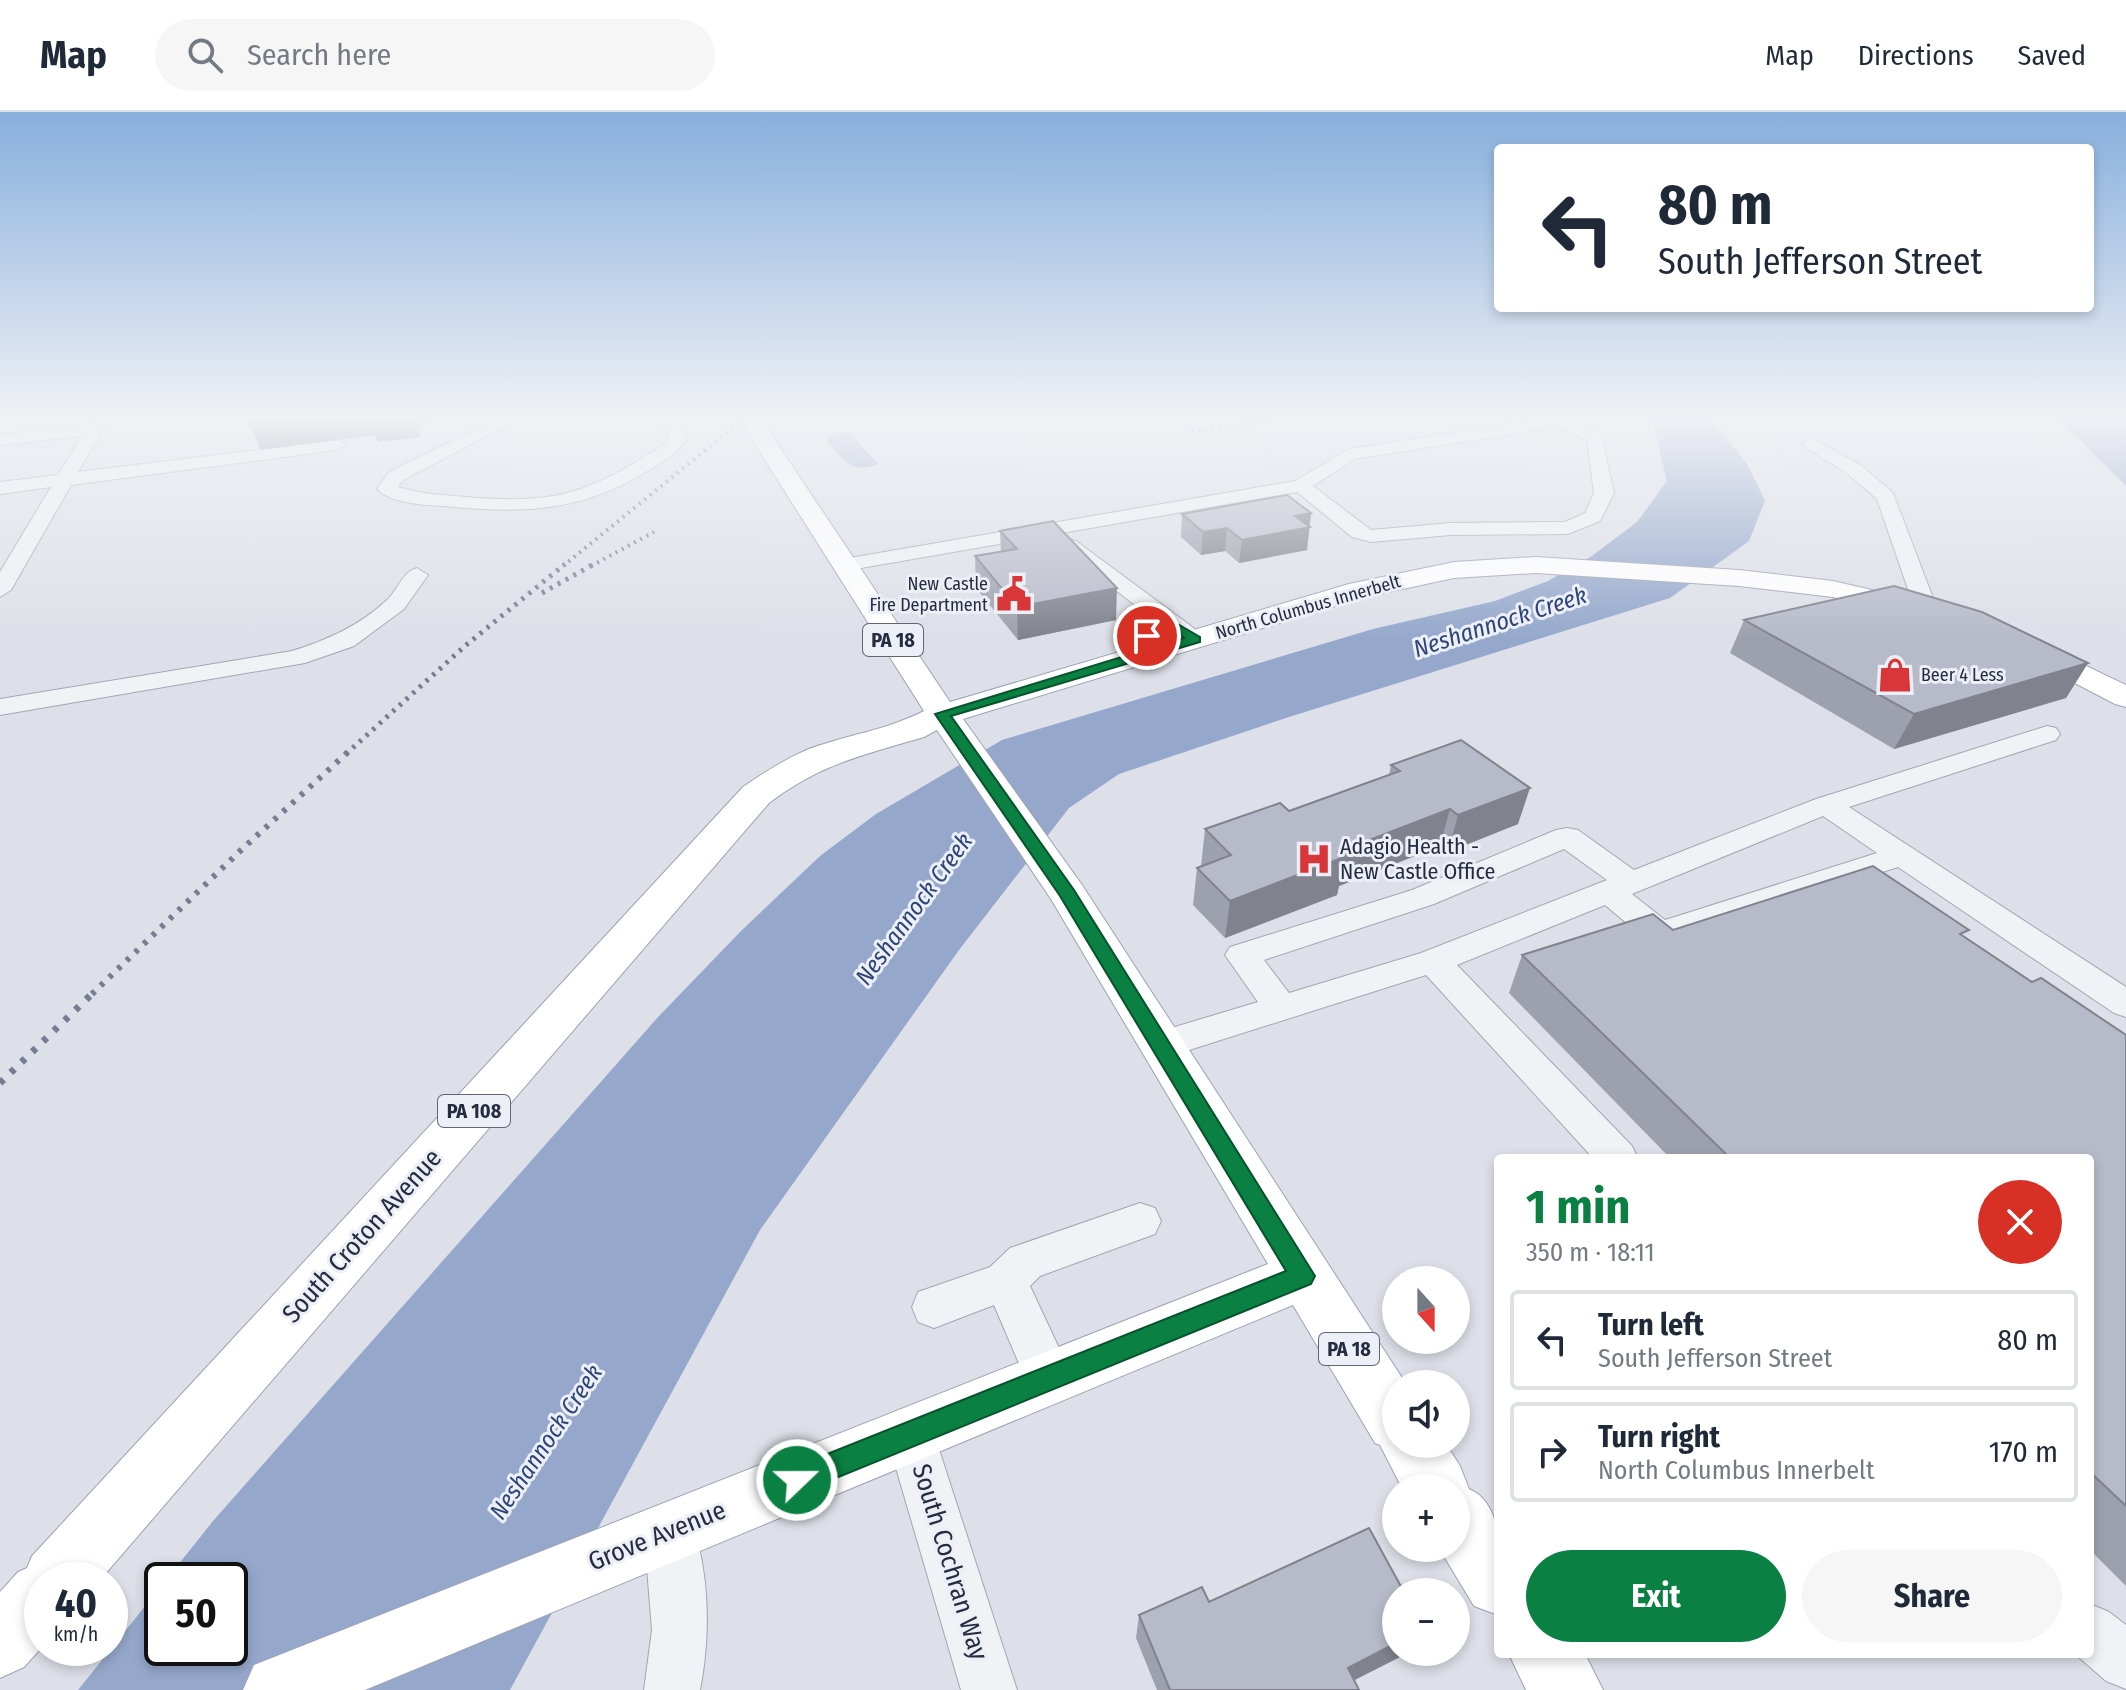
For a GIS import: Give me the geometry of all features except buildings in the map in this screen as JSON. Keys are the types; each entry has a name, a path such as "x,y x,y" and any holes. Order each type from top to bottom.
{"main road":[{"name":"PA 18","path":"797,492 1068,894 1302,1276 1382,1400"},
{"name":"North Columbus Innerbelt","path":"956,732 1186,633 1408,578 1478,567 1582,561 1717,570 1937,607"},
{"path":"2126,678 2013,634 2126,697"},
{"name":"South Croton Avenue","path":"72,1562 756,795 804,764 912,730 956,732"},
{"name":"Grove Avenue","path":"279,1690 1302,1276"},
{"path":"1470,1538 1494,1576"},
{"path":"0,1643 24,1616"},
{"path":"1547,1658 1567,1690"}],"street":[{"path":"0,590 57,492"},
{"path":"394,492 410,498 532,507 571,503 598,492"},
{"path":"844,565 1268,492"},
{"path":"1308,492 1359,533 1371,536 1451,529 1568,528 1593,517 1604,492"},
{"path":"1880,492 1886,497 1937,607"},
{"path":"1053,529 1076,552 1186,633"},
{"path":"0,707 296,658 346,641 396,604 417,575"},
{"path":"1161,1045 1433,961 1826,805 2047,734"},
{"path":"1826,805 2126,1004"},
{"path":"1281,1008 1242,955 1423,897 1567,837 1619,887 1660,933 1902,855"},
{"path":"1433,961 1614,1154"},
{"path":"934,1307 1005,1281 1025,1262 1140,1221"},
{"path":"1005,1281 1049,1378"},
{"name":"South Cochran Way","path":"910,1434 989,1690"},
{"path":"670,1531 681,1611 681,1657 672,1690"},
{"path":"2094,1634 2126,1661"}],"water":[{"name":"Neshannock Creek","path":"1659,492 1761,492 1765,501 1749,541 1670,598 1289,717 1119,774 1069,808 959,950 760,1230 510,1690 78,1690 97,1666 128,1666 128,1628 144,1608 144,1666 248,1666 248,1562 180,1562 213,1521 659,1016 741,931 820,856 876,814 1002,740 1373,629 1495,601 1548,581 1592,556 1637,522"}],"railway":[{"path":"563,566 654,492"},
{"path":"591,566 654,532"},
{"path":"346,754 465,646 565,564"},
{"path":"542,593 594,564"},
{"path":"92,994 348,752"},
{"path":"0,1083 94,992"}],"place":[{"name":"New Castle Fire Department","path":"1014,594"},
{"name":"Beer 4 Less","path":"1895,675"},
{"name":"Adagio Health - New Castle Office","path":"1314,859"}],"route":[{"path":"797,1480 1302,1276 1068,894 942,714 983,705 1195,640 1176,627 1147,636"}]}
